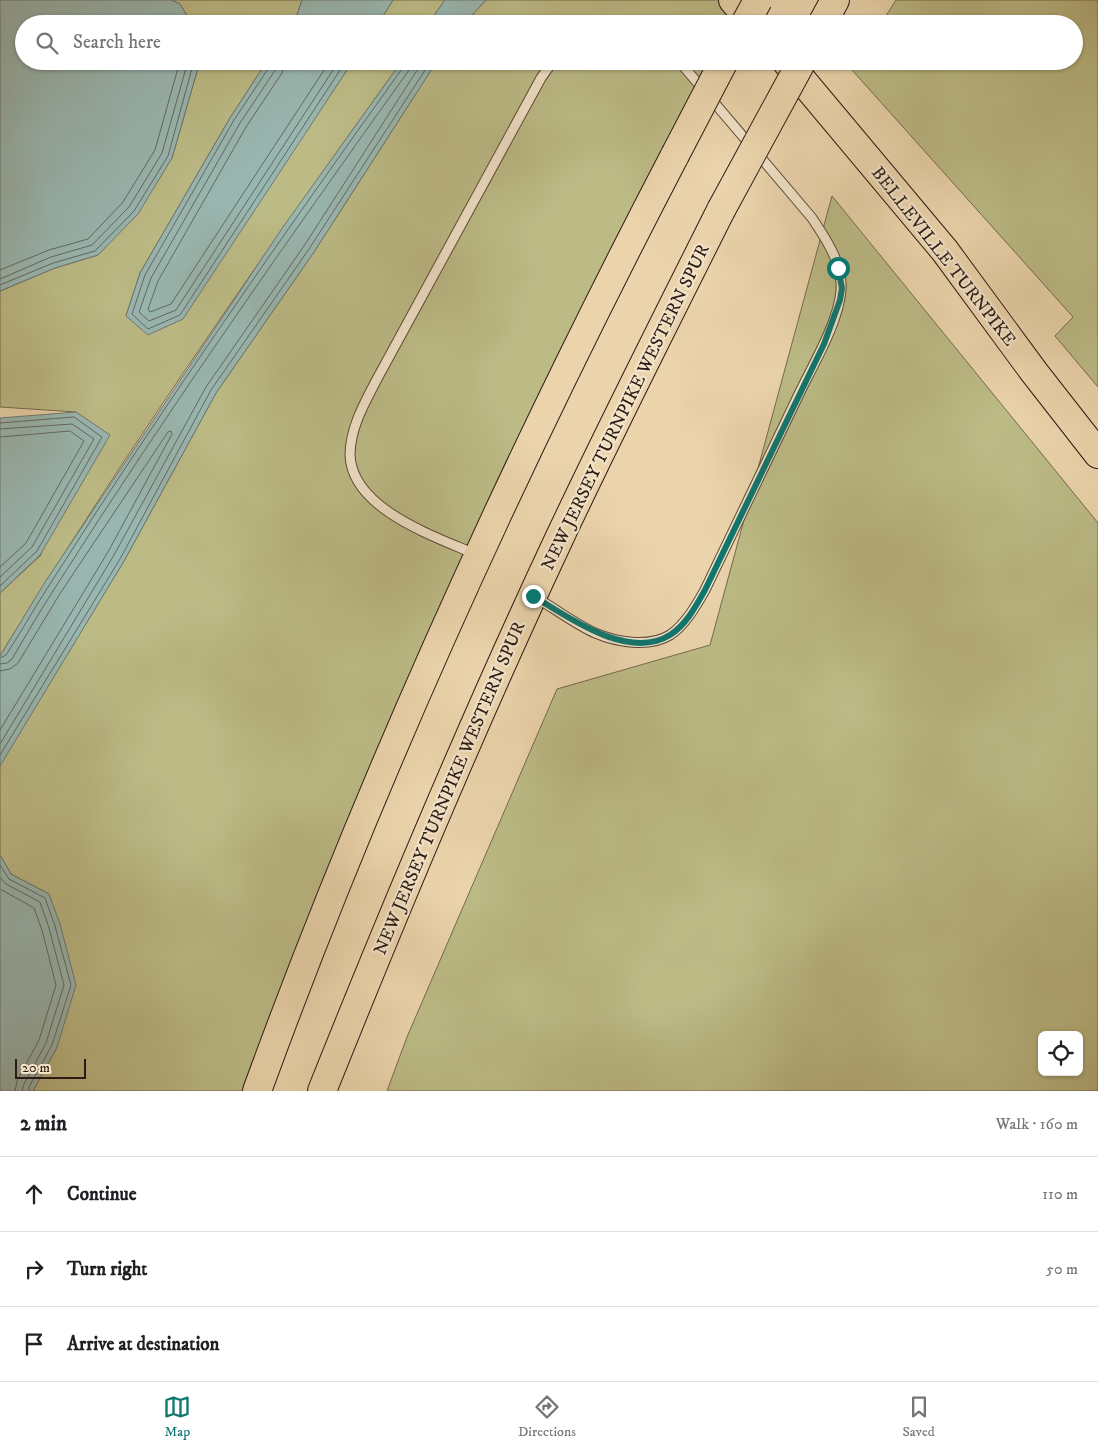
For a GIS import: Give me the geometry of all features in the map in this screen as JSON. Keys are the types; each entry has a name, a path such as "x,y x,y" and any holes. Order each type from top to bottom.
{"main road":[{"path":"733,0 746,15"},
{"path":"750,15 758,0"},
{"path":"827,15 835,0"},
{"path":"257,1091 328,904 411,706 478,556 584,334 719,70"},
{"name":"BELLEVILLE TURNPIKE","path":"794,70 945,251 1039,379 1098,454"},
{"name":"NEW JERSEY TURNPIKE WESTERN SPUR","path":"322,1091 449,785 533,596 623,405 722,210 797,70"},
{"path":"340,1091 360,998"}],"lane":[{"path":"478,556 411,525 385,509 368,495 355,476 350,454 351,444 357,422 377,379 546,70"},
{"path":"533,596 594,633 615,639 637,642 654,641 669,635 675,630 689,615 705,590 824,344 840,300 842,288 836,262 829,244 812,218 687,70"}],"shaded area":[{"path":"171,0 302,0 297,15 187,15 180,4"},
{"path":"393,0 445,0 434,15 384,15"},
{"path":"486,0 758,0 750,15 472,15"},
{"path":"896,0 1098,0 1098,387 1055,336 1073,317 852,70 1083,70 1083,15 887,15"},
{"path":"197,70 261,70 230,118 140,273 126,316 325,102 347,70 396,70 195,355 96,504 0,656 0,593 41,555 76,412 0,407 0,291 55,268 98,255 172,158"},
{"path":"431,70 719,70 628,244 257,1091 33,1091 57,1047 49,894 11,874 0,855 0,764 124,561 216,393 314,252"},
{"path":"832,196 1098,523 1098,1091 387,1091 407,1037 557,689 710,645"}],"water":[{"path":"0,0 171,0 180,4 187,15 15,15 15,70 197,70 172,158 138,214 98,255 55,268 0,291"},
{"path":"302,0 393,0 384,15 297,15"},
{"path":"445,0 486,0 472,15 434,15"},
{"path":"261,70 347,70 183,319 148,335 126,316 140,273 230,118"},
{"path":"396,70 431,70 314,252 216,393 124,561 0,766 0,656 45,582 283,227"},
{"path":"76,412 110,435 40,555 0,593 0,418"},
{"path":"0,855 11,874 49,894 60,924 76,985 57,1047 33,1091 0,1091"}],"route":[{"path":"533,596 594,633 626,641 654,641 669,635 682,623 705,590 824,344 840,300 842,288 838,268"}]}
